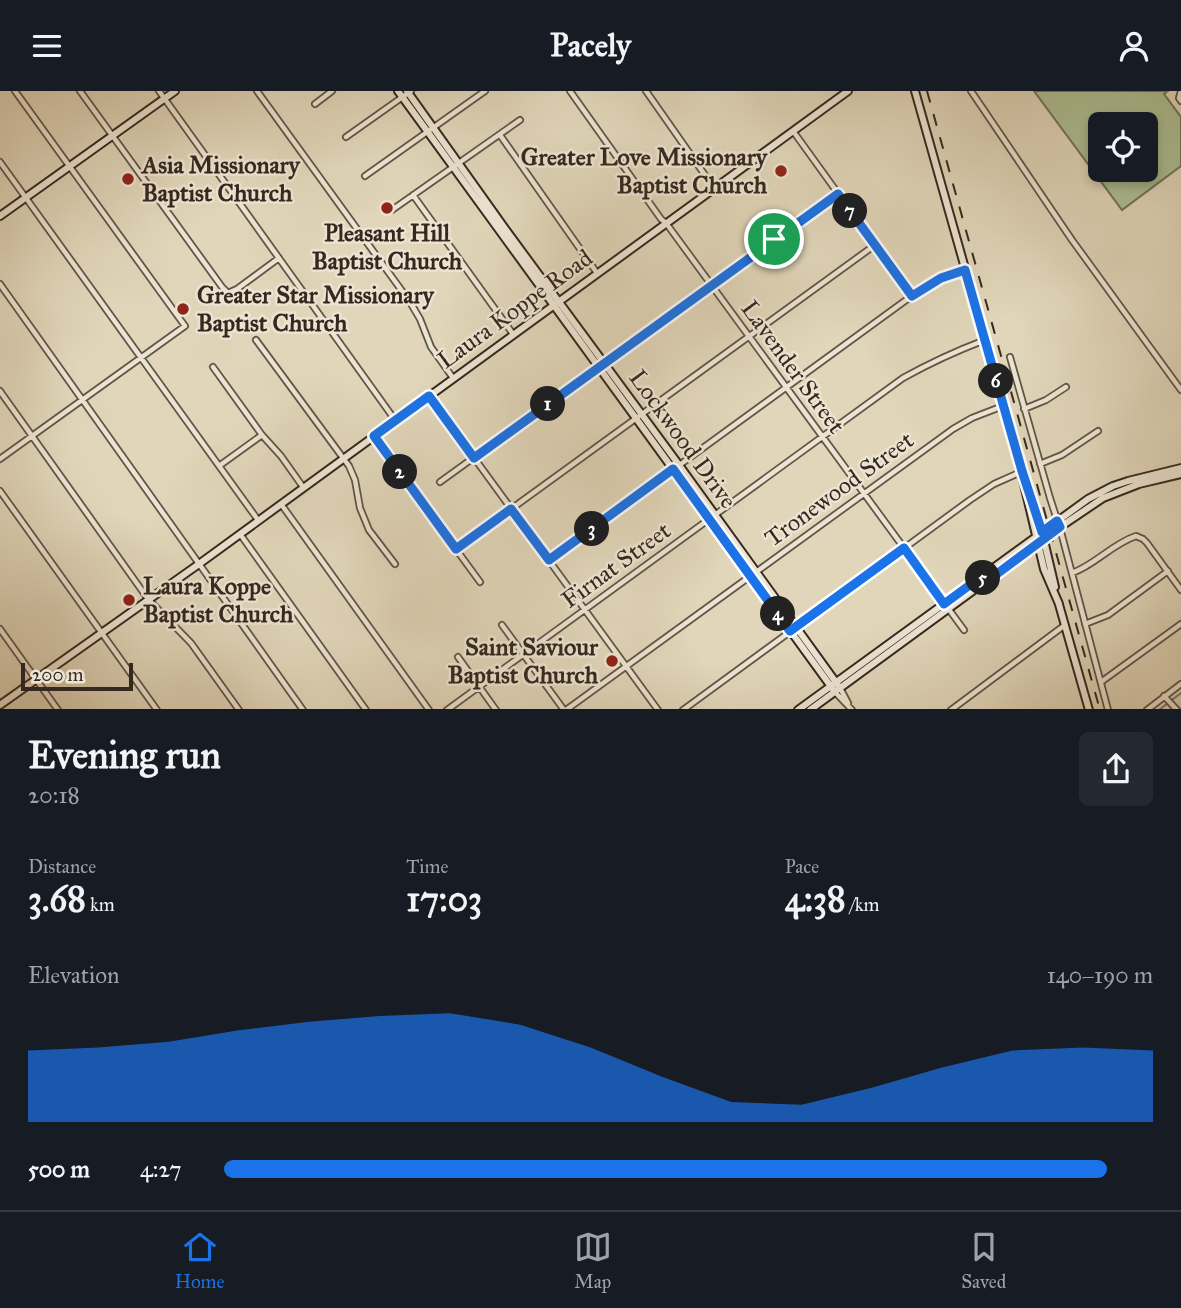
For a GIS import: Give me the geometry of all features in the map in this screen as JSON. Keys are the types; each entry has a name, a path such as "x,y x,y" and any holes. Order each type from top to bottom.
{"main road":[{"path":"0,216 175,91"},
{"name":"Laura Koppe Road","path":"0,705 199,564 848,91"},
{"path":"915,91 1022,471 1040,538 1044,569 1059,604 1088,709"},
{"name":"Lockwood Drive","path":"405,93 835,687"},
{"path":"1169,474 1181,468"},
{"path":"798,709 835,687 1058,524 1112,490 1128,481 1181,474"},
{"path":"810,709 835,687"}],"street":[{"path":"0,459 185,326 15,91"},
{"path":"80,91 229,293 279,258"},
{"path":"159,91 395,420"},
{"path":"257,91 410,303 420,319 431,347 453,378"},
{"path":"315,104 332,91"},
{"path":"365,176 485,91"},
{"name":"Lavender Street","path":"570,91 661,219 964,629"},
{"path":"646,91 714,188"},
{"path":"971,91 1072,240 1181,390"},
{"path":"1181,91 1181,101"},
{"path":"346,137 405,93"},
{"path":"392,210 520,120"},
{"path":"793,131 912,296"},
{"path":"500,135 597,273"},
{"path":"0,162 258,520"},
{"path":"440,482 838,194"},
{"path":"413,195 513,334"},
{"path":"456,549 875,244"},
{"path":"549,560 912,296 941,278 965,270"},
{"path":"0,284 303,709"},
{"path":"257,340 349,466 369,530 395,564"},
{"name":"Firnat Street","path":"447,709 904,378 921,367 985,340"},
{"path":"1010,358 1108,709"},
{"path":"213,367 303,487"},
{"path":"1024,409 1046,400 1066,387"},
{"path":"0,391 148,599 191,643 239,709"},
{"path":"429,396 657,709"},
{"name":"Tronewood Street","path":"565,709 953,429 1003,406"},
{"path":"1040,464 1062,455 1098,431"},
{"path":"219,466 262,435"},
{"path":"374,436 480,582"},
{"path":"683,709 970,500 994,484 1022,471"},
{"path":"0,491 157,709"},
{"path":"281,503 429,709"},
{"path":"239,534 366,709"},
{"path":"1072,573 1092,564 1136,536 1143,539 1181,590"},
{"path":"1085,624 1108,615 1168,572"},
{"path":"1101,682 1181,624"},
{"path":"502,625 565,709"},
{"path":"951,709 1065,625"},
{"path":"0,629 58,709"},
{"path":"458,657 496,709"},
{"path":"1147,709 1166,698 1181,684"},
{"name":"Lockwood Drive","path":"835,687 852,709"},
{"path":"1166,698 1175,708"}],"green space":[{"path":"1034,91 1168,91 1164,94 1181,117 1181,166 1122,210 1101,182 1158,182 1158,112 1088,112 1088,164"}],"waterway":[{"path":"1160,709 1181,693"}],"railway":[{"path":"927,91 1100,709"}],"place":[{"name":"Greater Love Missionary Baptist Church","path":"781,171"},
{"name":"Asia Missionary Baptist Church","path":"128,179"},
{"name":"Pleasant Hill Baptist Church","path":"387,208"},
{"name":"Greater Star Missionary Baptist Church","path":"183,309"},
{"name":"Laura Koppe Baptist Church","path":"129,600"},
{"name":"Saint Saviour Baptist Church","path":"612,661"}],"route":[{"path":"838,194 912,296 941,278 965,270 1042,532 1057,521 1060,527 986,582 982,576 944,604 904,548 790,631 673,469 549,560 511,509 456,549 374,436 429,396 474,458 774,239 838,194"}]}
